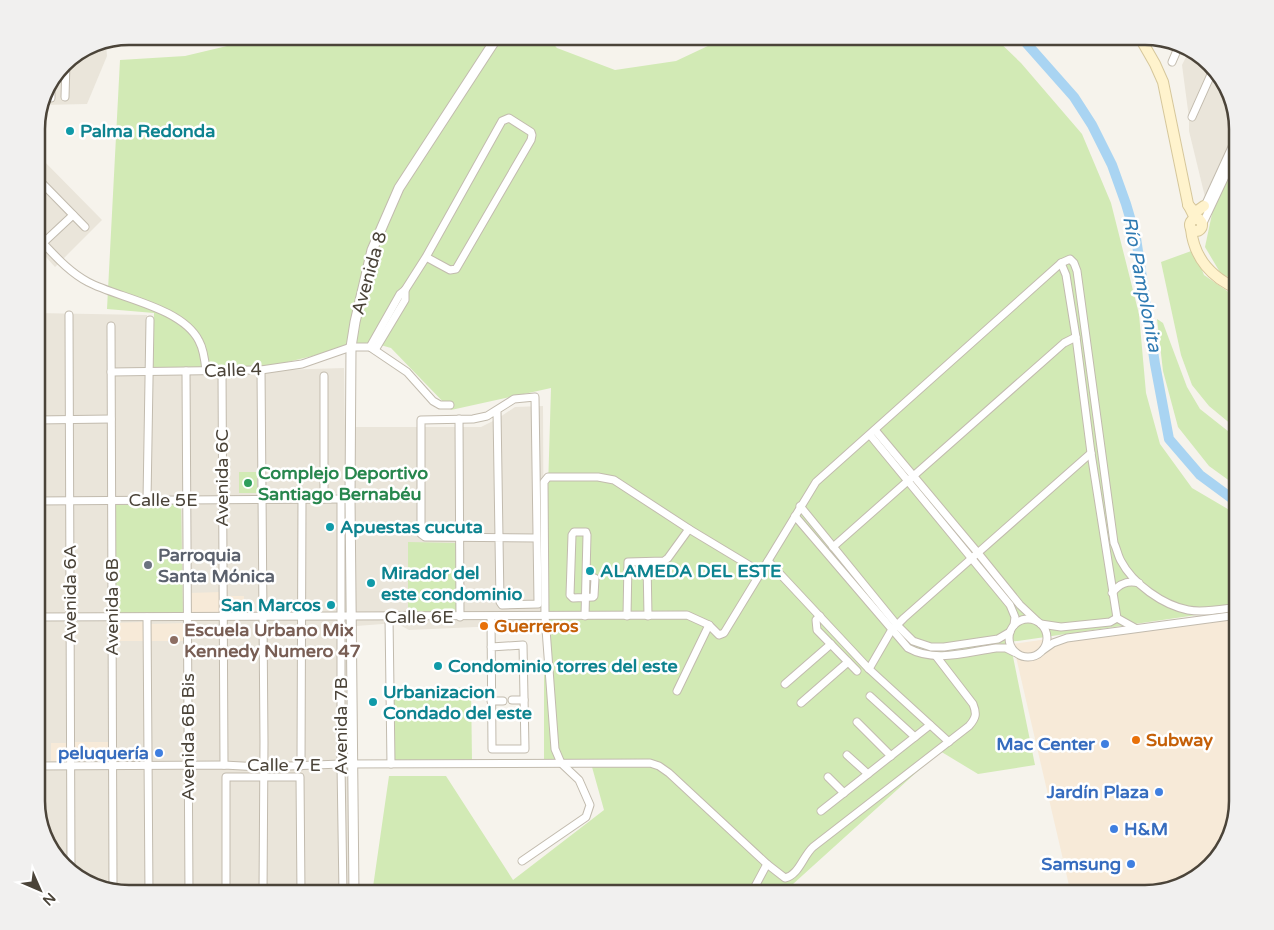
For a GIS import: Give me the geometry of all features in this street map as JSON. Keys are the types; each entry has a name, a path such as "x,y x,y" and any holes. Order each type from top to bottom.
{"main road":[{"path":"1144,45 1163,82 1188,204 1197,225 1202,261 1214,275 1229,285"},
{"path":"1188,204 1195,211 1204,206"}],"street":[{"name":"Avenida 8","path":"350,499 351,347 354,322 372,250 396,195 414,163 492,45"},
{"path":"1172,62 1177,51"},
{"path":"64,97 65,75"},
{"path":"1192,117 1210,76"},
{"path":"373,349 405,300 405,290 426,257 502,121 509,118 531,132 531,140 456,269 450,270 426,257"},
{"path":"1197,225 1229,153"},
{"path":"1197,225 1229,166"},
{"path":"45,186 85,227"},
{"path":"45,240 73,215"},
{"path":"45,245 50,252 75,274 89,283 148,304 183,323 198,340 203,353 206,371"},
{"path":"522,862 586,817 590,805 581,784 561,763 555,749 545,616 544,482 548,477 598,477 614,480 689,529 762,572 816,482 1061,263 1070,259 1074,263 1076,271 1114,543 1122,562 1139,583 1168,604 1182,608 1213,611 1229,608"},
{"path":"1061,263 1066,275 1076,337 1091,453 1117,618 1135,628"},
{"name":"Avenida 6A","path":"69,315 71,861"},
{"path":"147,500 150,320"},
{"name":"Avenida 6B","path":"111,326 113,883"},
{"path":"833,547 1064,343 1076,337"},
{"path":"351,347 373,349 407,372 433,401 440,405 450,405"},
{"name":"Calle 4","path":"111,372 262,370 302,364 351,347"},
{"name":"Avenida 6C","path":"222,370 224,765"},
{"path":"262,370 263,885"},
{"name":"Avenida 6B Bis","path":"186,371 189,885"},
{"path":"324,376 324,499"},
{"path":"497,411 498,537 500,602 502,605 538,604 535,397 514,399 497,411 474,419 422,420 421,534 425,537 498,537 537,538"},
{"path":"45,419 111,419"},
{"path":"459,419 460,617"},
{"path":"872,433 978,552 1023,609 1045,629 1047,639 1043,650"},
{"path":"870,670 891,630 1091,453"},
{"path":"911,479 1010,605 1015,617 1009,643 1014,652"},
{"path":"301,766 302,499"},
{"name":"Avenida 7B","path":"341,499 343,885"},
{"name":"Calle 5E","path":"45,501 350,499"},
{"name":"Avenida 7B","path":"350,499 354,885"},
{"path":"800,506 898,625 914,641 931,647 944,647 998,639 1010,632"},
{"path":"795,516 891,630 908,648 918,653 936,656 1006,648 1022,657 1031,657 1040,654 1053,643 1067,638 1229,616"},
{"path":"628,616 628,562 664,561 689,529"},
{"path":"574,532 587,533 586,575 595,578 594,596 586,598 573,598 570,595 572,535 574,532"},
{"path":"341,549 351,548"},
{"path":"768,561 870,670 949,742"},
{"path":"647,562 648,616"},
{"name":"Calle 6E","path":"45,617 687,616 709,625 719,635 724,633 762,572"},
{"path":"1112,593 1124,583 1139,583"},
{"path":"585,616 586,598"},
{"path":"820,616 816,620 816,626 857,671"},
{"path":"147,617 149,885"},
{"path":"389,617 391,764"},
{"path":"491,617 491,647 491,700 492,750 525,749 523,645 491,647"},
{"path":"1014,625 1025,619 1061,627 1110,622 1117,618"},
{"path":"677,691 709,625"},
{"path":"785,684 831,644"},
{"path":"947,670 947,662 950,655"},
{"path":"756,885 767,864 782,877 792,876 806,853 813,847 975,720 976,713 973,704 936,656"},
{"path":"801,703 848,662"},
{"path":"870,696 915,737"},
{"path":"491,700 503,700"},
{"path":"512,700 524,700"},
{"path":"856,722 891,756"},
{"path":"821,811 930,725"},
{"path":"847,754 868,774"},
{"name":"Calle 7 E","path":"45,766 224,765 263,767 341,764 643,763 659,766 669,773 767,864"},
{"path":"226,885 226,777 300,776 301,885"},
{"path":"828,777 844,793"},
{"path":"342,824 353,823"}],"shaded area":[{"path":"106,49 107,56 87,104 49,105 59,82 70,70 82,59 97,51"},
{"path":"1187,56 1196,62 1212,78 1226,107 1229,129 1229,212 1206,201 1189,131 1182,65"},
{"path":"45,162 102,220 55,267 45,256"},
{"path":"45,313 147,315 147,374 344,368 345,427 481,427 515,407 543,406 544,624 409,630 396,623 356,626 358,885 129,885 102,881 78,868 56,843 49,828 45,806"},
{"path":"222,592 222,613 188,614 188,593"},
{"path":"225,596 244,596 244,614 225,614"},
{"name":"Jardín Plaza","path":"1229,613 1228,812 1225,828 1218,843 1196,868 1167,882 1156,884 1069,885 1013,644"},
{"path":"143,622 144,641 114,641 114,623"},
{"path":"185,623 185,641 150,641 150,624"},
{"path":"72,742 108,742 108,760 73,760"},
{"path":"51,743 68,743 68,761 51,761"}],"green space":[{"path":"231,45 554,45 557,48 615,70 676,61 710,45 1002,45 1021,63 1082,134 1111,203 1139,314 1146,393 1160,444 1192,488 1229,510 1229,610 1010,642 1035,765 978,774 940,751 792,885 373,885 389,776 446,776 513,880 604,810 592,767 544,767 544,624 551,388 451,410 391,348 370,342 263,368 153,367 154,313 107,309 120,60 185,56"},
{"path":"1229,176 1229,277 1221,274 1205,247 1213,209"},
{"path":"1194,250 1204,275 1229,292 1229,423 1209,406 1192,385 1181,355 1161,262"},
{"path":"1157,319 1163,323 1187,387 1200,409 1229,432 1229,480 1209,466 1178,427 1163,371"},
{"name":"Complejo Deportivo Santiago Bernabéu","path":"239,472 257,472 257,493 239,493"},
{"path":"181,503 183,613 112,615 113,505"},
{"path":"408,542 457,543 457,613 408,613"},
{"path":"471,687 472,760 394,761 394,691"}],"waterway":[{"name":"Río Pamplonita","path":"1028,45 1074,97 1092,125 1112,165 1126,204 1136,238 1155,364 1169,439 1200,475 1229,496"}],"place":[{"name":"Palma Redonda","path":"70,131"},
{"name":"Complejo Deportivo Santiago Bernabéu","path":"248,483"},
{"name":"Apuestas cucuta","path":"330,527"},
{"name":"Parroquia Santa Mónica","path":"148,565"},
{"name":"ALAMEDA DEL ESTE","path":"590,571"},
{"name":"Mirador del este condominio","path":"371,583"},
{"name":"San Marcos","path":"331,605"},
{"name":"Guerreros","path":"484,626"},
{"name":"Escuela Urbano Mix Kennedy Numero 47","path":"174,640"},
{"name":"Condominio torres del este","path":"438,666"},
{"name":"Urbanizacion Condado del este","path":"373,702"},
{"name":"Subway","path":"1136,740"},
{"name":"Mac Center","path":"1105,744"},
{"name":"peluquería","path":"159,753"},
{"name":"Jardín Plaza","path":"1159,792"},
{"name":"H&M","path":"1114,829"},
{"name":"Samsung","path":"1131,864"}]}
